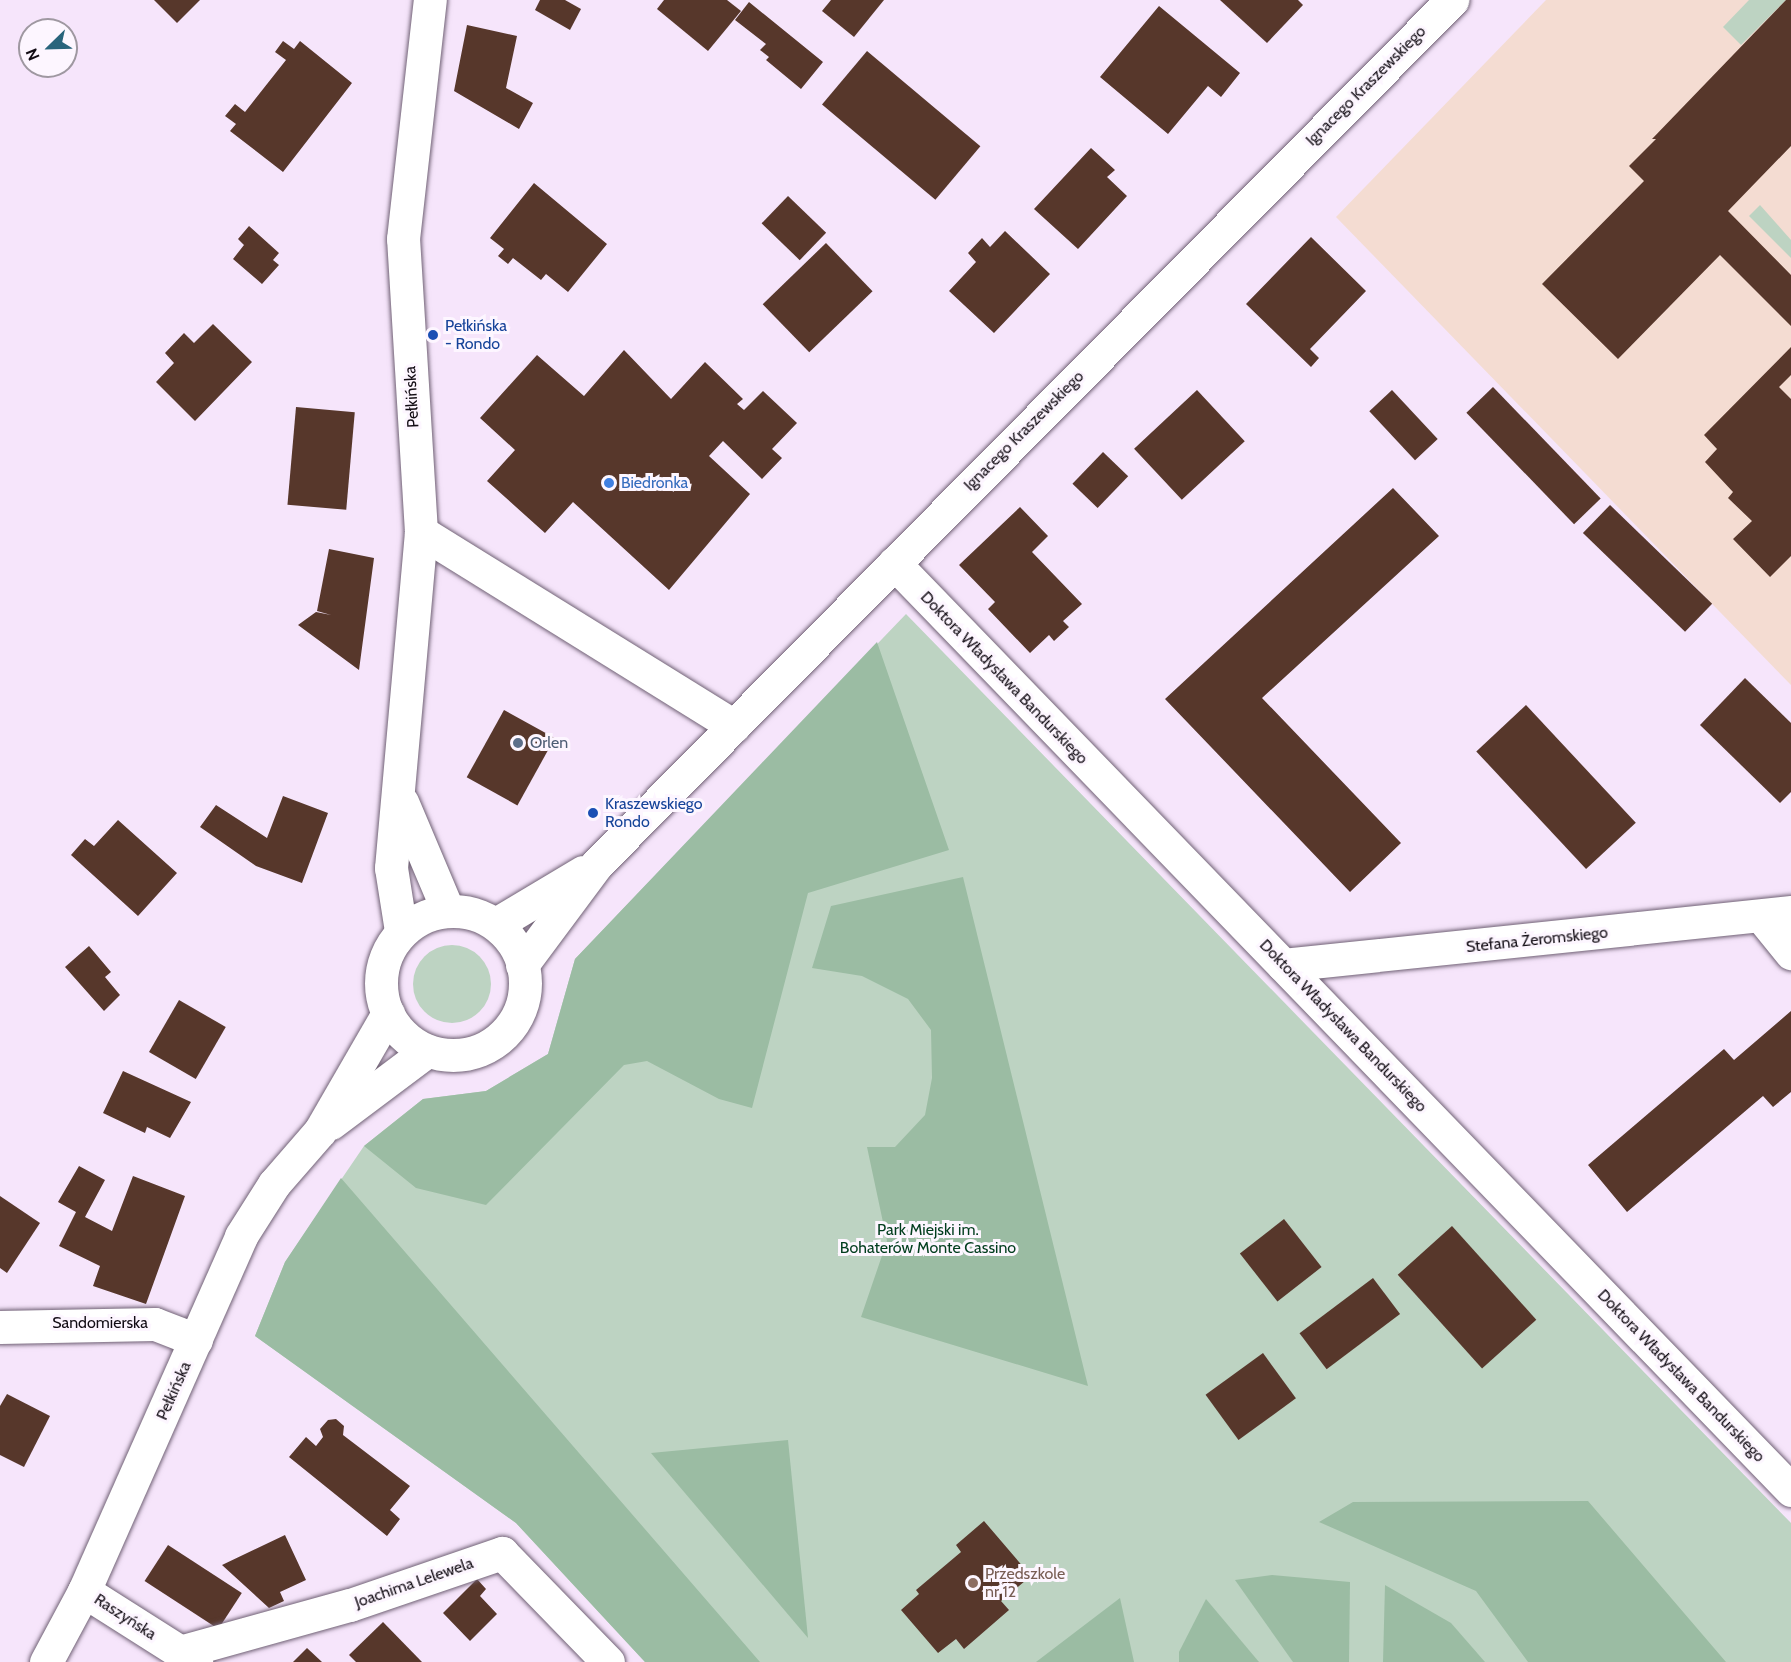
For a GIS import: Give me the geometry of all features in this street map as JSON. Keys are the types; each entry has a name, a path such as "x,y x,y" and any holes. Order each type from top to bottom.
{"street":[{"name":"Pełkińska","path":"401,931 391,868 421,532 403,239 430,0"},
{"name":"Ignacego Kraszewskiego","path":"522,964 597,864 1452,0"},
{"path":"421,532 734,726"},
{"name":"Doktora Władysława Bandurskiego","path":"894,564 1791,1490"},
{"name":"Pełkińska","path":"399,794 448,911"},
{"name":"Ignacego Kraszewskiego","path":"496,924 597,864"},
{"path":"448,911 478,915 496,924 511,939 522,964 524,998 504,1034 468,1054 427,1051 409,1041 388,1013 380,988 382,967 401,931 418,918 448,911"},
{"path":"1776,914 1791,953"},
{"name":"Stefana Żeromskiego","path":"1283,965 1776,914"},
{"name":"Pełkińska","path":"46,1662 84,1591 241,1236 274,1184 320,1131 388,1013"},
{"name":"Pełkińska","path":"320,1131 427,1051"},
{"name":"Sandomierska","path":"0,1327 155,1324 196,1340"},
{"name":"Joachima Lelewela","path":"188,1657 502,1553 608,1662"},
{"name":"Raszyńska","path":"84,1591 188,1657"}],"shaded area":[{"path":"1546,0 1791,0 1791,685 1336,217"}],"green space":[{"path":"1749,0 1786,0 1741,45 1723,27"},
{"path":"1760,205 1791,240 1791,258 1749,216"},
{"name":"Park Miejski im. Bohaterów Monte Cassino","path":"906,614 1791,1523 1791,1662 645,1662 516,1523 255,1336 285,1262 364,1146 423,1099 486,1091 548,1054 575,959"},
{"path":"877,642 949,850 808,893 752,1108 719,1099 647,1061 624,1065 486,1205 416,1188 364,1146 423,1099 486,1091 548,1054 575,959"},
{"path":"963,877 1088,1386 861,1317 887,1241 867,1147 895,1147 925,1115 932,1078 931,1030 908,999 862,976 812,968 831,906"},
{"path":"452,945 467,948 479,957 488,969 491,984 488,999 479,1011 467,1020 452,1023 437,1020 425,1011 416,999 413,984 416,969 425,957 437,948"},
{"path":"341,1178 760,1662 645,1662 516,1523 255,1336 285,1262"},
{"path":"788,1440 808,1638 651,1453"},
{"path":"1588,1501 1726,1662 1528,1662 1476,1591 1319,1522 1353,1502"},
{"path":"1272,1575 1350,1582 1349,1662 1293,1662 1235,1580"},
{"path":"1385,1585 1451,1623 1485,1662 1383,1662"},
{"path":"1120,1598 1134,1662 1036,1662"},
{"path":"1206,1599 1259,1662 1179,1662 1179,1652"}],"building":[{"path":"154,0 200,0 177,23"},
{"path":"540,0 565,0 581,9 570,30 535,10"},
{"path":"664,0 727,0 741,11 708,51 657,9"},
{"path":"831,0 884,0 854,37 822,11"},
{"path":"1220,0 1298,0 1303,5 1267,43"},
{"path":"1786,0 1791,0 1791,146 1728,211 1791,275 1791,326 1720,255 1618,359 1542,284 1644,181 1629,166 1656,139 1652,139"},
{"path":"749,2 823,62 801,89 766,60 769,57 760,50 766,44 735,20"},
{"path":"1159,6 1240,73 1221,97 1208,86 1168,134 1100,77"},
{"path":"467,25 517,36 506,88 533,103 519,129 454,91"},
{"path":"283,41 294,49 300,41 352,83 283,172 230,131 236,124 225,116 235,104 245,112 286,60 275,52"},
{"path":"867,51 980,146 935,200 822,105"},
{"path":"1091,148 1115,170 1107,177 1127,196 1078,249 1034,209"},
{"path":"534,183 607,244 568,292 546,274 541,280 513,258 508,264 498,256 504,249 490,238"},
{"path":"788,196 826,233 800,260 762,223"},
{"path":"249,226 279,253 273,260 279,265 262,284 233,259 244,245 238,239"},
{"path":"1005,231 1050,274 994,333 949,291 976,262 968,253 982,238 990,247"},
{"path":"1311,237 1366,291 1310,349 1319,358 1311,367 1246,304"},
{"path":"826,243 873,291 809,352 763,304"},
{"path":"213,324 252,362 195,421 156,382 174,363 165,353 184,333 194,343"},
{"path":"1791,347 1791,375 1779,387 1791,399 1791,556 1770,577 1733,539 1752,521 1728,498 1733,492 1705,462 1717,449 1704,435"},
{"path":"624,350 671,399 705,362 743,399 737,404 744,410 763,391 797,423 772,449 782,458 762,479 723,441 709,456 750,494 669,590 573,502 545,533 487,481 515,450 480,418 537,355 584,396"},
{"path":"1493,387 1601,498 1574,524 1466,413"},
{"path":"1197,390 1245,441 1182,500 1134,449"},
{"path":"1392,390 1438,439 1415,460 1369,411"},
{"path":"296,407 355,412 346,510 287,505"},
{"path":"1103,452 1128,476 1098,508 1072,484"},
{"path":"1393,488 1439,536 1262,698 1401,843 1350,892 1165,699"},
{"path":"1610,505 1712,604 1685,632 1583,533"},
{"path":"1020,507 1048,536 1032,552 1082,604 1063,621 1069,627 1054,641 1049,635 1030,653 988,609 995,602 959,565"},
{"path":"329,549 374,558 359,670 298,625 316,612 331,615 317,611"},
{"path":"1745,678 1791,723 1791,792 1780,803 1700,725"},
{"path":"1526,705 1636,823 1586,869 1476,751"},
{"path":"504,710 555,738 517,805 467,777"},
{"path":"283,796 328,813 302,883 256,866 200,827 216,805 267,838"},
{"path":"118,820 177,873 138,916 71,855 85,839 94,846"},
{"path":"89,946 111,972 105,977 120,995 104,1011 65,967"},
{"path":"179,1000 226,1027 196,1079 149,1052"},
{"path":"1791,1011 1791,1092 1773,1107 1763,1096 1627,1212 1588,1165 1724,1049 1734,1060"},
{"path":"123,1071 191,1102 170,1138 147,1127 145,1133 103,1113"},
{"path":"79,1166 105,1180 85,1217 112,1231 133,1176 185,1196 146,1304 93,1286 100,1266 59,1246 76,1212 58,1202"},
{"path":"0,1196 40,1223 7,1273 0,1268"},
{"path":"1284,1219 1322,1267 1277,1302 1240,1253"},
{"path":"1452,1226 1536,1320 1482,1368 1398,1275"},
{"path":"1373,1278 1400,1314 1327,1369 1300,1333"},
{"path":"1263,1353 1296,1398 1238,1440 1206,1395"},
{"path":"7,1394 50,1416 24,1467 0,1455 0,1406"},
{"path":"336,1419 344,1426 343,1435 410,1486 390,1510 400,1519 387,1536 289,1457 306,1437 316,1446 323,1437 320,1429 328,1420"},
{"name":"Przedszkole nr 12","path":"984,1521 1031,1576 1001,1601 1009,1610 964,1649 956,1639 938,1653 901,1610 919,1594 916,1590 961,1552 956,1545"},
{"path":"285,1535 306,1580 280,1592 284,1601 269,1608 222,1565"},
{"path":"168,1545 242,1593 218,1629 145,1581"},
{"path":"477,1579 486,1589 480,1596 497,1614 470,1641 443,1613"},
{"path":"383,1622 422,1662 356,1662 349,1655"},
{"path":"307,1648 322,1662 293,1662"}],"place":[{"name":"Pełkińska - Rondo","path":"433,335"},
{"name":"Biedronka","path":"609,483"},
{"name":"Orlen","path":"518,743"},
{"name":"Kraszewskiego Rondo","path":"593,813"},
{"name":"Przedszkole nr 12","path":"973,1583"}]}
